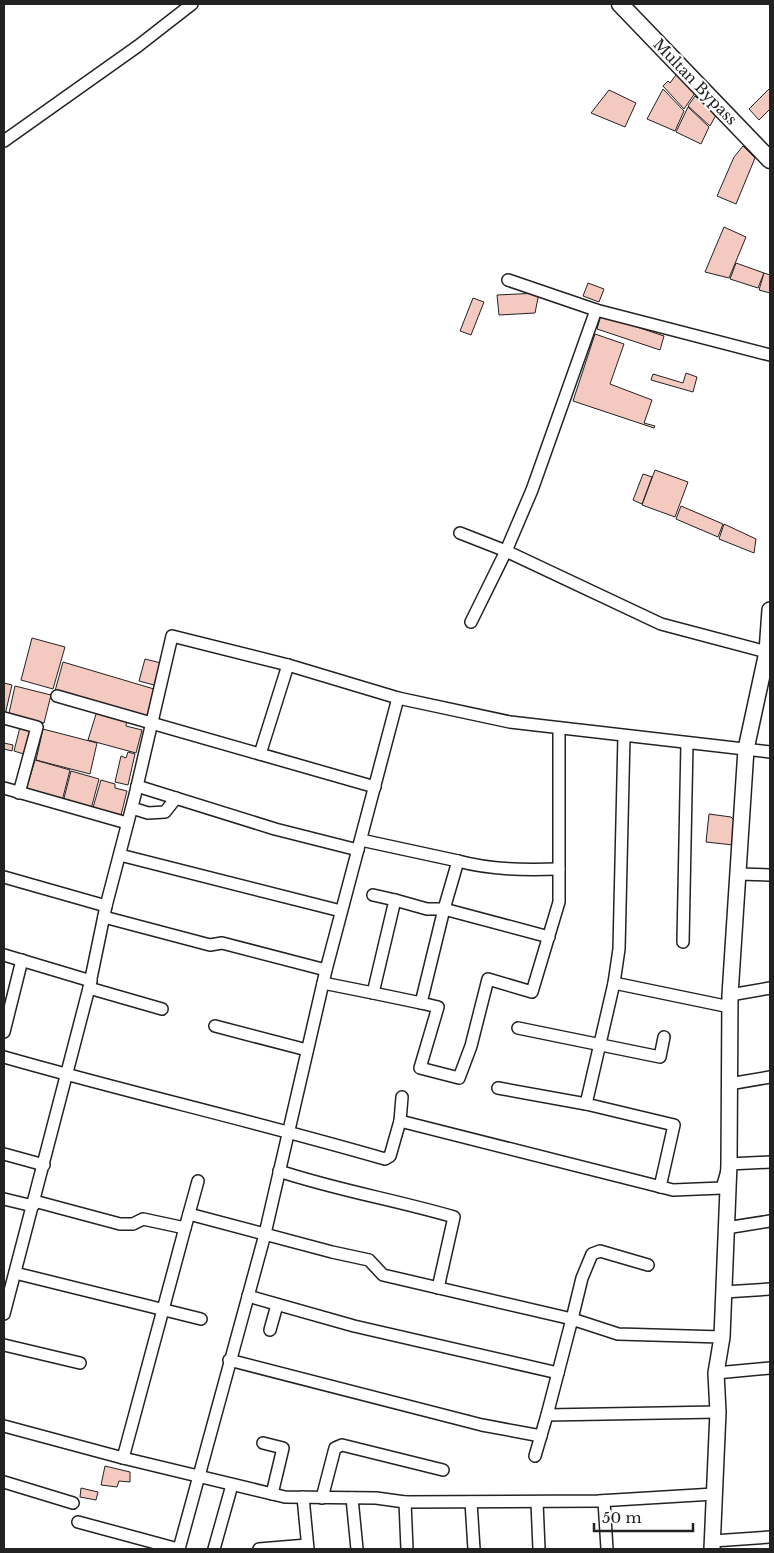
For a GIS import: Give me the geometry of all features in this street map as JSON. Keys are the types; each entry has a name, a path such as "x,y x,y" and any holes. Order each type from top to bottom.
{"main road":[{"name":"Multan Bypass","path":"620,4 770,160"}],"street":[{"path":"4,141 138,46 192,4"},
{"path":"508,280 596,310 770,355"},
{"path":"471,622 506,551 532,490 596,310"},
{"path":"460,533 506,551 661,624 767,652"},
{"path":"770,610 767,652 746,749 730,1001 729,1164 722,1337 716,1373 718,1412 712,1545 770,1537"},
{"path":"4,1314 8,1284 15,1273 90,984 105,912 132,808 172,636 288,665 398,698 510,722 770,752"},
{"path":"260,754 288,665"},
{"path":"57,696 375,787"},
{"path":"78,1522 179,1549 200,1477 229,1360 265,1235 326,970 398,698"},
{"path":"4,718 37,727 19,793"},
{"path":"323,983 438,1007 420,1068 459,1078 471,1046 488,978 532,992 559,902 559,728"},
{"path":"586,1104 614,983 619,948 624,736"},
{"path":"683,942 687,743"},
{"path":"137,786 274,829 458,861 482,868 559,870"},
{"path":"4,788 127,823"},
{"path":"132,808 148,813 165,812 176,798"},
{"path":"120,855 341,911"},
{"path":"421,1003 458,861"},
{"path":"738,874 770,875"},
{"path":"4,877 105,912 210,945 222,943 326,970"},
{"path":"373,895 427,909 444,909 548,937"},
{"path":"373,993 395,900"},
{"path":"4,955 162,1009"},
{"path":"4,1032 22,960"},
{"path":"614,983 730,1001 770,988"},
{"path":"216,1026 307,1050"},
{"path":"518,1028 600,1043 660,1057 664,1037"},
{"path":"4,1057 385,1158 390,1156 400,1122 402,1096"},
{"path":"729,1084 770,1077"},
{"path":"498,1088 586,1104 674,1125 660,1187"},
{"path":"400,1122 673,1190 722,1188 729,1164"},
{"path":"4,1154 44,1165"},
{"path":"729,1164 770,1162"},
{"path":"279,1171 313,1182 401,1202 454,1217 438,1288"},
{"path":"122,1458 198,1181"},
{"path":"4,1199 34,1203 120,1224 133,1224 143,1220 184,1228"},
{"path":"188,1214 370,1260 383,1275 572,1319 618,1334 722,1337"},
{"path":"726,1228 770,1221"},
{"path":"535,1456 582,1278 592,1254 600,1251 648,1265"},
{"path":"15,1273 201,1319"},
{"path":"724,1292 770,1289"},
{"path":"248,1296 354,1326 558,1373"},
{"path":"270,1330 277,1305"},
{"path":"4,1345 80,1364"},
{"path":"229,1360 482,1425 541,1436"},
{"path":"716,1373 770,1368"},
{"path":"547,1415 718,1412"},
{"path":"4,1426 232,1485 272,1494 303,1497 404,1502 537,1502 604,1501 714,1494"},
{"path":"263,1443 283,1448 272,1494"},
{"path":"322,1498 336,1448 342,1445 443,1470"},
{"path":"4,1482 73,1503"},
{"path":"214,1549 232,1485"},
{"path":"259,1549 307,1547 303,1497"},
{"path":"352,1498 357,1549"},
{"path":"604,1501 607,1549"},
{"path":"404,1502 407,1549"},
{"path":"471,1502 474,1549"},
{"path":"537,1502 539,1549"}],"building":[{"path":"676,75 695,93 684,109 663,86 668,81 670,83"},
{"path":"770,88 770,109 759,120 749,109"},
{"path":"663,89 684,111 675,131 647,119"},
{"path":"609,90 636,103 625,127 591,113"},
{"path":"695,96 716,115 710,126 688,106"},
{"path":"688,107 709,127 701,144 676,132"},
{"path":"743,146 755,158 736,204 717,196 734,157"},
{"path":"724,227 746,237 729,278 705,272"},
{"path":"736,263 764,273 758,288 730,279"},
{"path":"764,273 770,275 770,293 759,290"},
{"path":"588,283 604,289 599,302 583,296"},
{"path":"539,293 535,313 499,315 497,295"},
{"path":"473,298 484,302 471,335 460,331"},
{"path":"601,315 664,336 660,350 597,329"},
{"path":"595,334 624,344 610,384 652,400 644,423 655,426 654,428 573,401"},
{"path":"686,373 697,377 693,392 651,380 653,374 683,383"},
{"path":"655,470 688,482 675,517 642,505"},
{"path":"643,474 652,477 642,504 633,500"},
{"path":"681,506 723,524 718,537 676,519"},
{"path":"724,524 756,539 754,553 719,539"},
{"path":"32,638 65,647 53,689 21,680"},
{"path":"145,659 161,663 154,685 139,681"},
{"path":"63,662 154,689 147,717 55,691"},
{"path":"4,683 12,685 5,715 4,714"},
{"path":"15,686 51,695 44,723 9,713"},
{"path":"97,711 127,719 126,726 142,730 136,753 88,740"},
{"path":"20,727 33,730 27,755 14,751"},
{"path":"43,729 97,743 90,774 36,760"},
{"path":"4,743 13,745 12,751 4,749"},
{"path":"128,752 135,754 128,785 115,782 121,756 126,758"},
{"path":"35,760 70,770 62,801 26,790"},
{"path":"71,771 99,779 91,809 63,802"},
{"path":"101,780 115,784 115,788 127,791 120,819 92,811"},
{"path":"709,814 731,817 736,822 733,845 706,842"},
{"path":"105,1466 130,1472 130,1482 119,1481 117,1487 101,1485"},
{"path":"81,1488 98,1492 96,1500 80,1497"}]}
